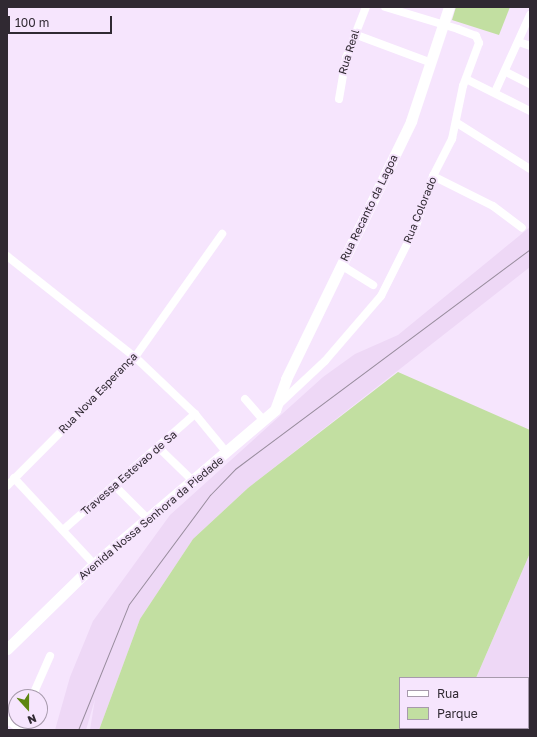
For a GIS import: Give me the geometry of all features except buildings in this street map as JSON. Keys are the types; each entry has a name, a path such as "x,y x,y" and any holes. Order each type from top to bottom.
{"street":[{"name":"Rua Real","path":"339,100 354,34 366,7"},
{"path":"385,7 444,23"},
{"name":"Rua Recanto da Lagoa","path":"278,405 283,384 411,122 432,63 449,7"},
{"path":"495,92 506,72 530,15"},
{"name":"Rua Colorado","path":"278,405 325,361 376,302 416,226 433,176 457,123 466,78 480,40 444,23"},
{"path":"354,34 432,63"},
{"path":"519,42 530,46"},
{"path":"506,72 530,84"},
{"path":"466,78 530,111"},
{"path":"457,123 530,169"},
{"path":"433,176 493,206 522,228"},
{"name":"Rua Nova Esperança","path":"7,486 135,357 222,234"},
{"path":"7,256 135,357 195,414 227,453"},
{"path":"341,265 373,285"},
{"path":"245,399 264,422"},
{"name":"Avenida Nossa Senhora da Piedade","path":"7,648 94,564 149,520 264,422 278,405"},
{"name":"Travessa Estevao de Sa","path":"63,530 159,448 195,414"},
{"path":"159,448 194,482"},
{"path":"14,478 94,564"},
{"path":"114,485 149,520"},
{"path":"36,689 50,656"}],"shaded area":[{"path":"530,227 530,267 248,488 193,539 140,619 99,730 90,730 95,699 86,730 55,730 70,677 93,621 170,515 323,377 355,354 398,335"},
{"path":"530,553 530,730 453,730 529,729 529,677 476,677"}],"green space":[{"path":"456,7 510,7 499,35 452,20"},
{"path":"398,372 530,430 530,553 476,677 399,677 399,729 453,730 99,730 140,619 193,539 248,488"}],"tram line":[{"path":"78,730 129,604 210,495 235,469 530,249"}]}
